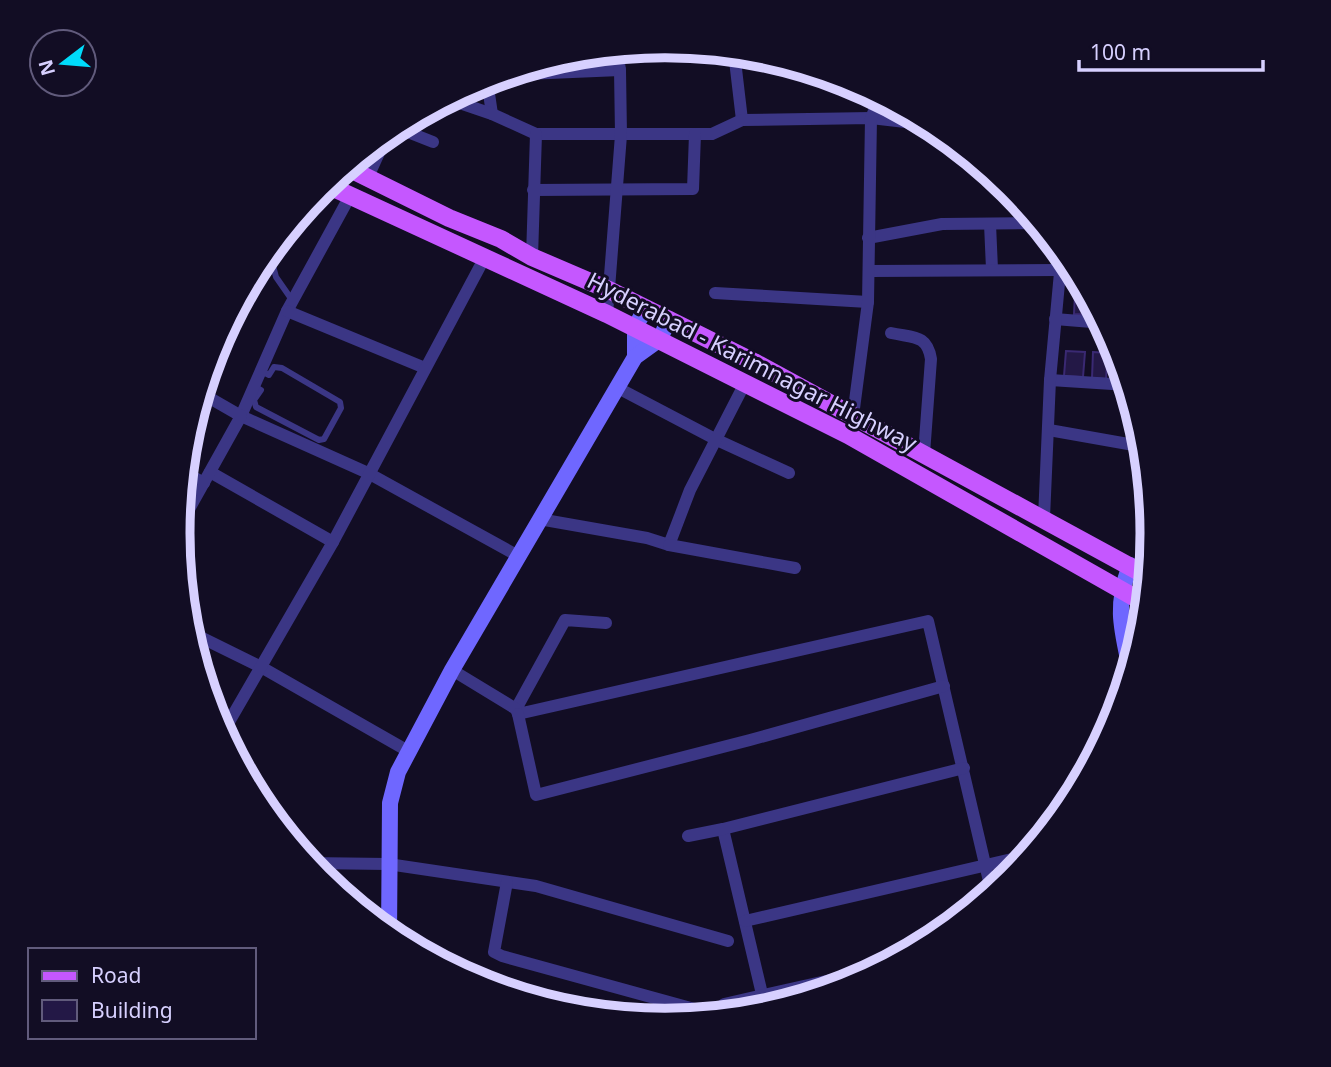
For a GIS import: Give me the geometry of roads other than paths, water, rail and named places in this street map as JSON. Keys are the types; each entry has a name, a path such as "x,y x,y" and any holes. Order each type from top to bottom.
{"main road":[{"name":"Hyderabad - Karimnagar Highway","path":"357,172 449,218 501,239 532,257 670,319 1139,571"},
{"name":"Hyderabad - Karimnagar Highway","path":"337,190 635,327 848,435 1137,598"}],"street":[{"path":"607,314 621,135 619,60"},
{"path":"735,63 742,120"},
{"path":"545,73 620,70"},
{"path":"489,92 492,114"},
{"path":"462,104 536,134 712,134 742,120 871,118 904,122"},
{"path":"853,416 868,302 871,118 876,107"},
{"path":"409,133 433,142"},
{"path":"532,257 536,134"},
{"path":"533,190 694,189 695,134"},
{"path":"368,177 378,154"},
{"path":"191,506 241,416 290,307 350,196"},
{"path":"990,223 992,270"},
{"path":"868,238 942,224 1026,223"},
{"path":"229,722 333,542 485,257"},
{"path":"870,271 1059,270 1050,380 1044,518"},
{"path":"715,293 868,302"},
{"path":"290,307 425,368"},
{"path":"635,357 635,327 646,308"},
{"path":"389,920 390,803 398,772 452,670 635,357 660,339 670,319"},
{"path":"1055,319 1091,322"},
{"path":"891,333 923,340 929,345 931,359 924,454"},
{"path":"1050,380 1117,384"},
{"path":"669,545 690,491 745,383"},
{"path":"618,388 716,440 789,473"},
{"path":"210,398 241,416 368,473 520,557"},
{"path":"1049,430 1133,445"},
{"path":"194,474 207,477 333,542"},
{"path":"539,519 795,568"},
{"path":"1127,650 1122,627 1121,589 1130,565"},
{"path":"606,623 565,620 517,711 537,796 944,687"},
{"path":"452,670 517,711 928,621 989,881"},
{"path":"202,638 261,667 408,751"},
{"path":"688,835 723,829 964,768"},
{"path":"723,829 763,999"},
{"path":"744,921 1012,859"},
{"path":"323,863 388,864 536,886 728,941"},
{"path":"507,881 494,952 502,957 691,1008"},
{"path":"724,1004 827,981"}],"lane":[{"path":"273,265 290,307"},
{"path":"254,386 261,390 254,401 256,407 319,440 324,439 341,408 340,402 282,368 274,367 269,374 261,371"}]}
